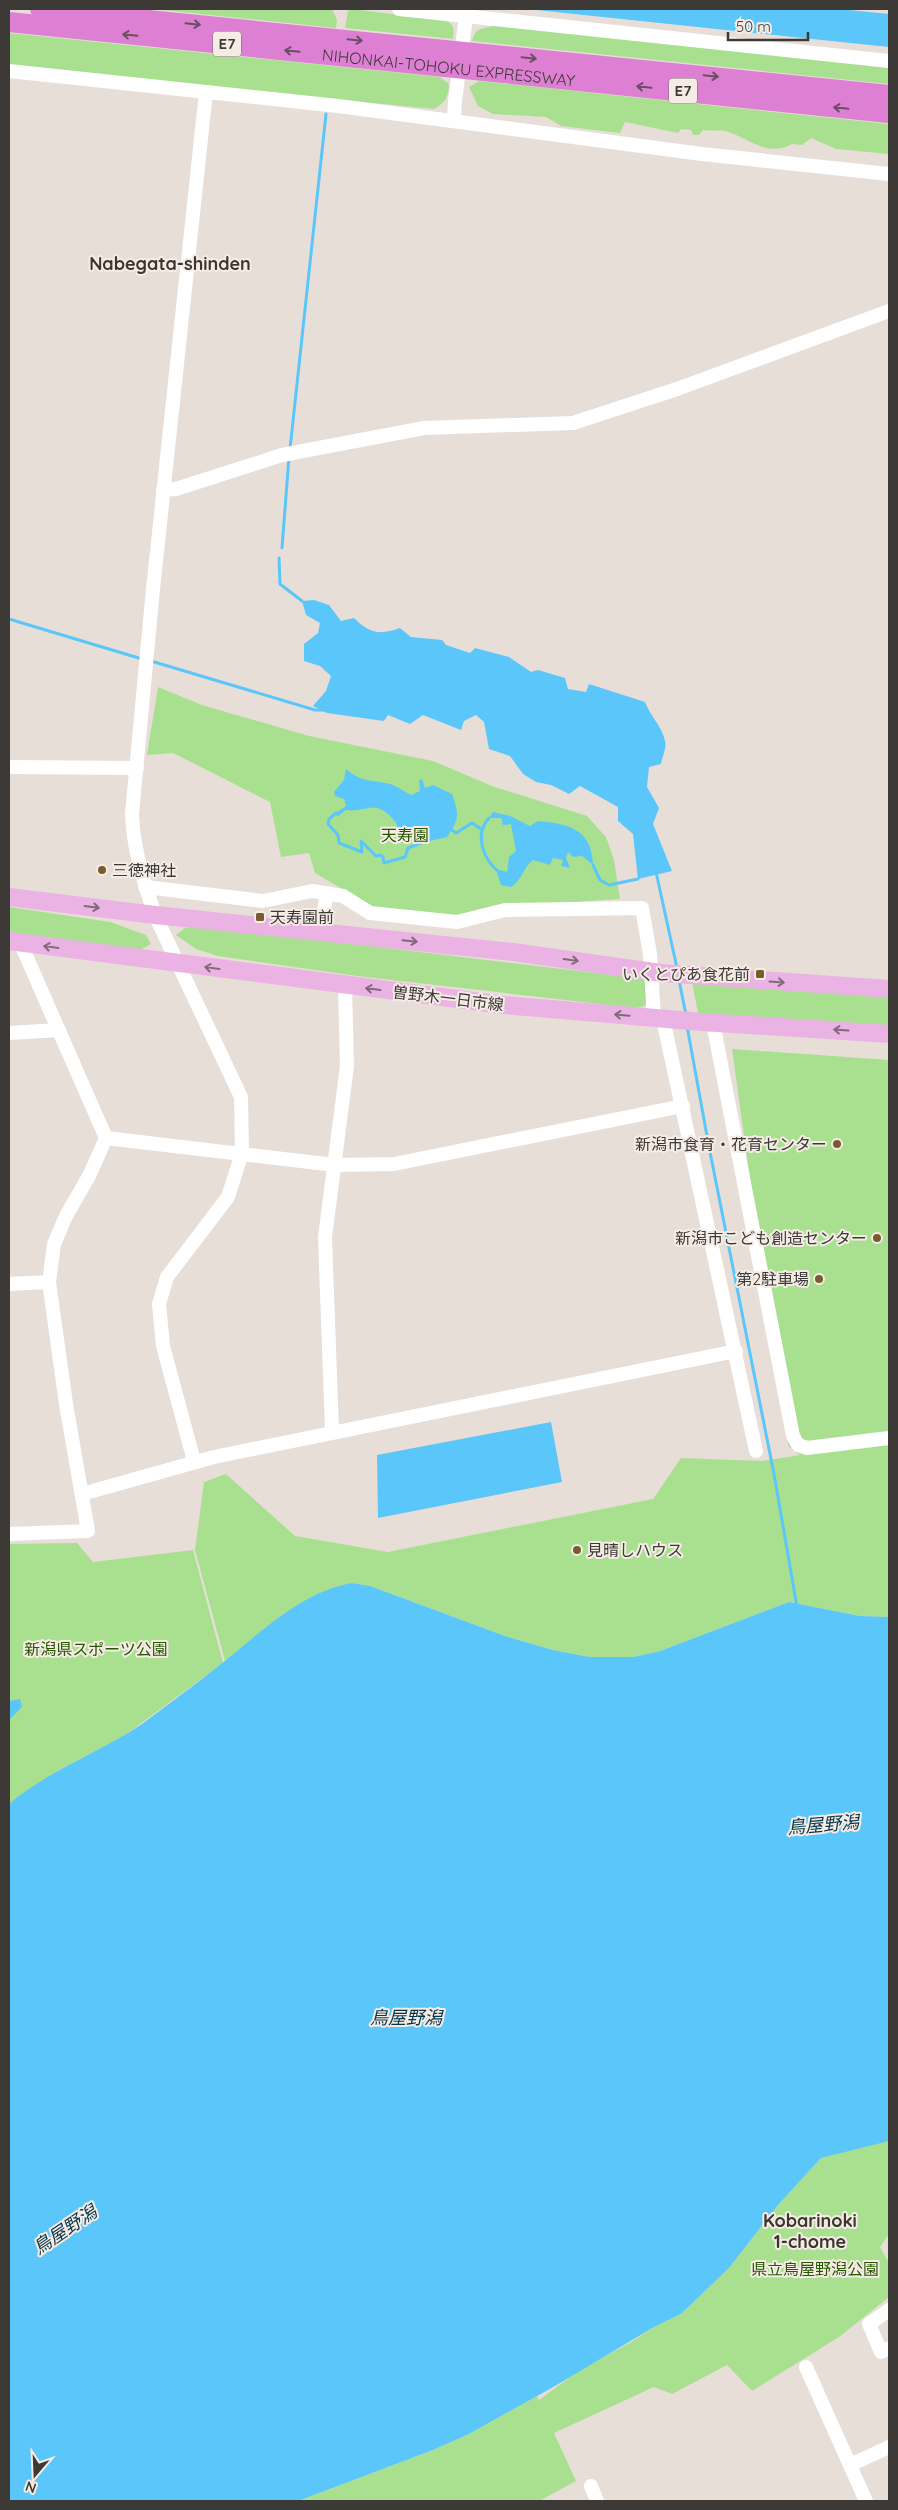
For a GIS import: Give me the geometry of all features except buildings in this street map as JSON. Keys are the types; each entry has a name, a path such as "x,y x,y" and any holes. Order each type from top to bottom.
{"highway":[{"name":"NIHONKAI-TOHOKU EXPRESSWAY","path":"40,9 889,112"},
{"name":"NIHONKAI-TOHOKU EXPRESSWAY","path":"9,22 446,58"},
{"name":"NIHONKAI-TOHOKU EXPRESSWAY","path":"479,62 889,95"}],"main road":[{"path":"9,897 155,915 513,952 693,976 889,989"},
{"name":"曽野木一日市線","path":"15,942 504,1005 707,1023 889,1034"}],"street":[{"path":"399,9 467,12 889,61"},
{"path":"454,120 467,12"},
{"path":"9,71 454,120 702,154 889,174"},
{"path":"194,1461 163,1346 159,1304 167,1277 228,1197 242,1153 241,1097 155,915 132,830 132,814 163,490 206,92"},
{"path":"163,490 176,489 282,455 424,428 573,423 677,389 889,311"},
{"path":"9,767 137,768"},
{"path":"146,887 263,901 312,891 343,896 370,913 457,922 505,910 642,908 656,972 662,1019 736,1351 756,1451"},
{"path":"320,932 327,894"},
{"path":"9,1534 88,1531 66,1404 50,1282 54,1244 66,1216 89,1176 106,1138 59,1030 15,942"},
{"path":"332,1431 325,1237 347,1066 345,985"},
{"path":"707,1023 793,1436 798,1445 807,1448 889,1438"},
{"path":"9,1032 59,1030"},
{"path":"106,1138 335,1165 394,1164 682,1106"},
{"path":"9,1284 50,1282"},
{"path":"82,1494 194,1461 332,1431 736,1351"},
{"path":"889,2310 869,2324 881,2352 889,2348"},
{"path":"806,2367 866,2501"},
{"path":"850,2465 889,2447"},
{"path":"590,2486 597,2501"}],"green space":[{"path":"152,9 332,9 337,20 336,28"},
{"path":"352,9 447,21 453,29 453,39 345,28 348,11"},
{"path":"496,25 889,64 889,84 472,41 478,30"},
{"path":"9,33 440,77 449,84 449,89 446,99 434,109 9,67"},
{"path":"479,81 889,124 889,154 836,149 811,138 802,145 792,144 775,149 766,148 726,131 703,130 699,135 693,135 691,130 681,129 678,133 625,122 620,133 561,126 546,117 493,114 478,106 469,87"},
{"name":"天寿園","path":"158,687 202,705 309,736 433,761 492,786 587,816 606,837 614,860 620,899 498,907 457,918 378,910 315,873 309,853 281,857 270,802 173,753 147,755"},
{"path":"9,907 110,922 146,935 151,944 140,950 9,934"},
{"path":"201,926 646,979 648,1001 644,1006 635,1008 357,976 218,956 196,949 176,935 185,928"},
{"path":"692,982 889,994 889,1027 698,1013"},
{"path":"732,1049 889,1060 889,1617 860,1616 789,1602 660,1651 633,1657 589,1657 553,1650 505,1636 370,1586 352,1583 270,1625 225,1661 195,1550 204,1482 226,1474 295,1536 388,1552 653,1499 681,1458 762,1461 800,1455 789,1447 785,1431"},
{"name":"新潟県スポーツ公園","path":"77,1543 93,1562 193,1550 223,1663 121,1738 59,1770 9,1804 9,1544"},
{"name":"県立鳥屋野潟公園","path":"889,2139 889,2234 880,2247 889,2263 889,2297 839,2337 752,2391 727,2365 672,2394 654,2387 554,2433 576,2481 539,2501 298,2501 433,2450 469,2434 537,2396 539,2400 577,2372 654,2327 681,2314 729,2268 778,2205 821,2158"}],"water":[{"path":"527,9 839,9 889,14 889,47"},
{"path":"314,600 329,605 341,621 354,618 365,627 376,632 387,632 400,628 411,637 442,640 446,645 470,653 475,648 509,657 531,672 538,670 565,678 568,689 586,692 589,684 645,702 661,731 665,743 661,764 649,767 647,787 659,808 653,824 672,871 638,879 633,834 618,821 618,807 580,786 569,794 551,785 536,782 523,774 510,756 489,749 484,722 476,715 464,721 461,730 423,715 410,724 388,715 384,721 327,713 313,706 326,691 331,676 320,666 304,661 304,644 318,633 320,623 306,615 302,601"},
{"path":"346,769 356,776 390,784 411,795 420,791 419,780 422,779 425,788 433,785 452,794 457,812 454,826 447,837 421,843 409,837 400,837 394,821 384,811 379,809 346,810 337,817 336,813 346,806 344,799 335,796 334,792 344,780"},
{"path":"493,812 510,816 530,826 538,821 560,824 577,831 588,843 592,853 593,865 582,856 573,857 568,852 566,858 570,868 561,866 563,860 553,858 550,865 533,860 515,884 511,887 501,885 497,873 501,870 507,872 509,857 516,851 511,824 503,825 501,818 489,818"},
{"path":"551,1422 562,1482 378,1518 377,1455"},
{"name":"鳥屋野潟","path":"352,1583 370,1586 505,1636 553,1650 589,1657 633,1657 660,1651 789,1602 860,1616 889,1617 889,2141 821,2158 778,2205 729,2268 681,2314 654,2327 555,2386 469,2434 433,2450 298,2501 9,2501 9,1804 57,1771 109,1744 142,1724 298,1604 333,1588"},
{"path":"20,1699 22,1707 9,1720 9,1701"}],"waterway":[{"path":"290,449 326,114"},
{"path":"282,548 289,457"},
{"path":"279,558 280,584 302,601"},
{"path":"9,619 142,659"},
{"path":"151,661 315,710 325,710"},
{"path":"336,813 329,819 328,824 338,835 339,843 362,852 361,841 376,856 380,855 383,857 384,863 405,857 408,848 421,843"},
{"path":"489,818 482,832 482,846 493,867 499,872"},
{"path":"452,830 456,833 472,823 481,829"},
{"path":"593,865 600,880 609,885 638,879"},
{"path":"656,872 677,968"},
{"path":"679,980 686,1015"},
{"path":"687,1026 774,1474 797,1607"}],"place":[{"name":"三徳神社","path":"102,870"},
{"name":"天寿園前","path":"260,917"},
{"name":"いくとぴあ食花前","path":"760,974"},
{"name":"新潟市食育・花育センター","path":"837,1144"},
{"name":"新潟市こども創造センター","path":"877,1238"},
{"name":"第2駐車場","path":"819,1279"},
{"name":"見晴しハウス","path":"577,1550"}],"district":[{"name":"Nabegata-shinden","path":"170,264"},
{"name":"Kobarinoki 1-chome","path":"810,2231"}]}
